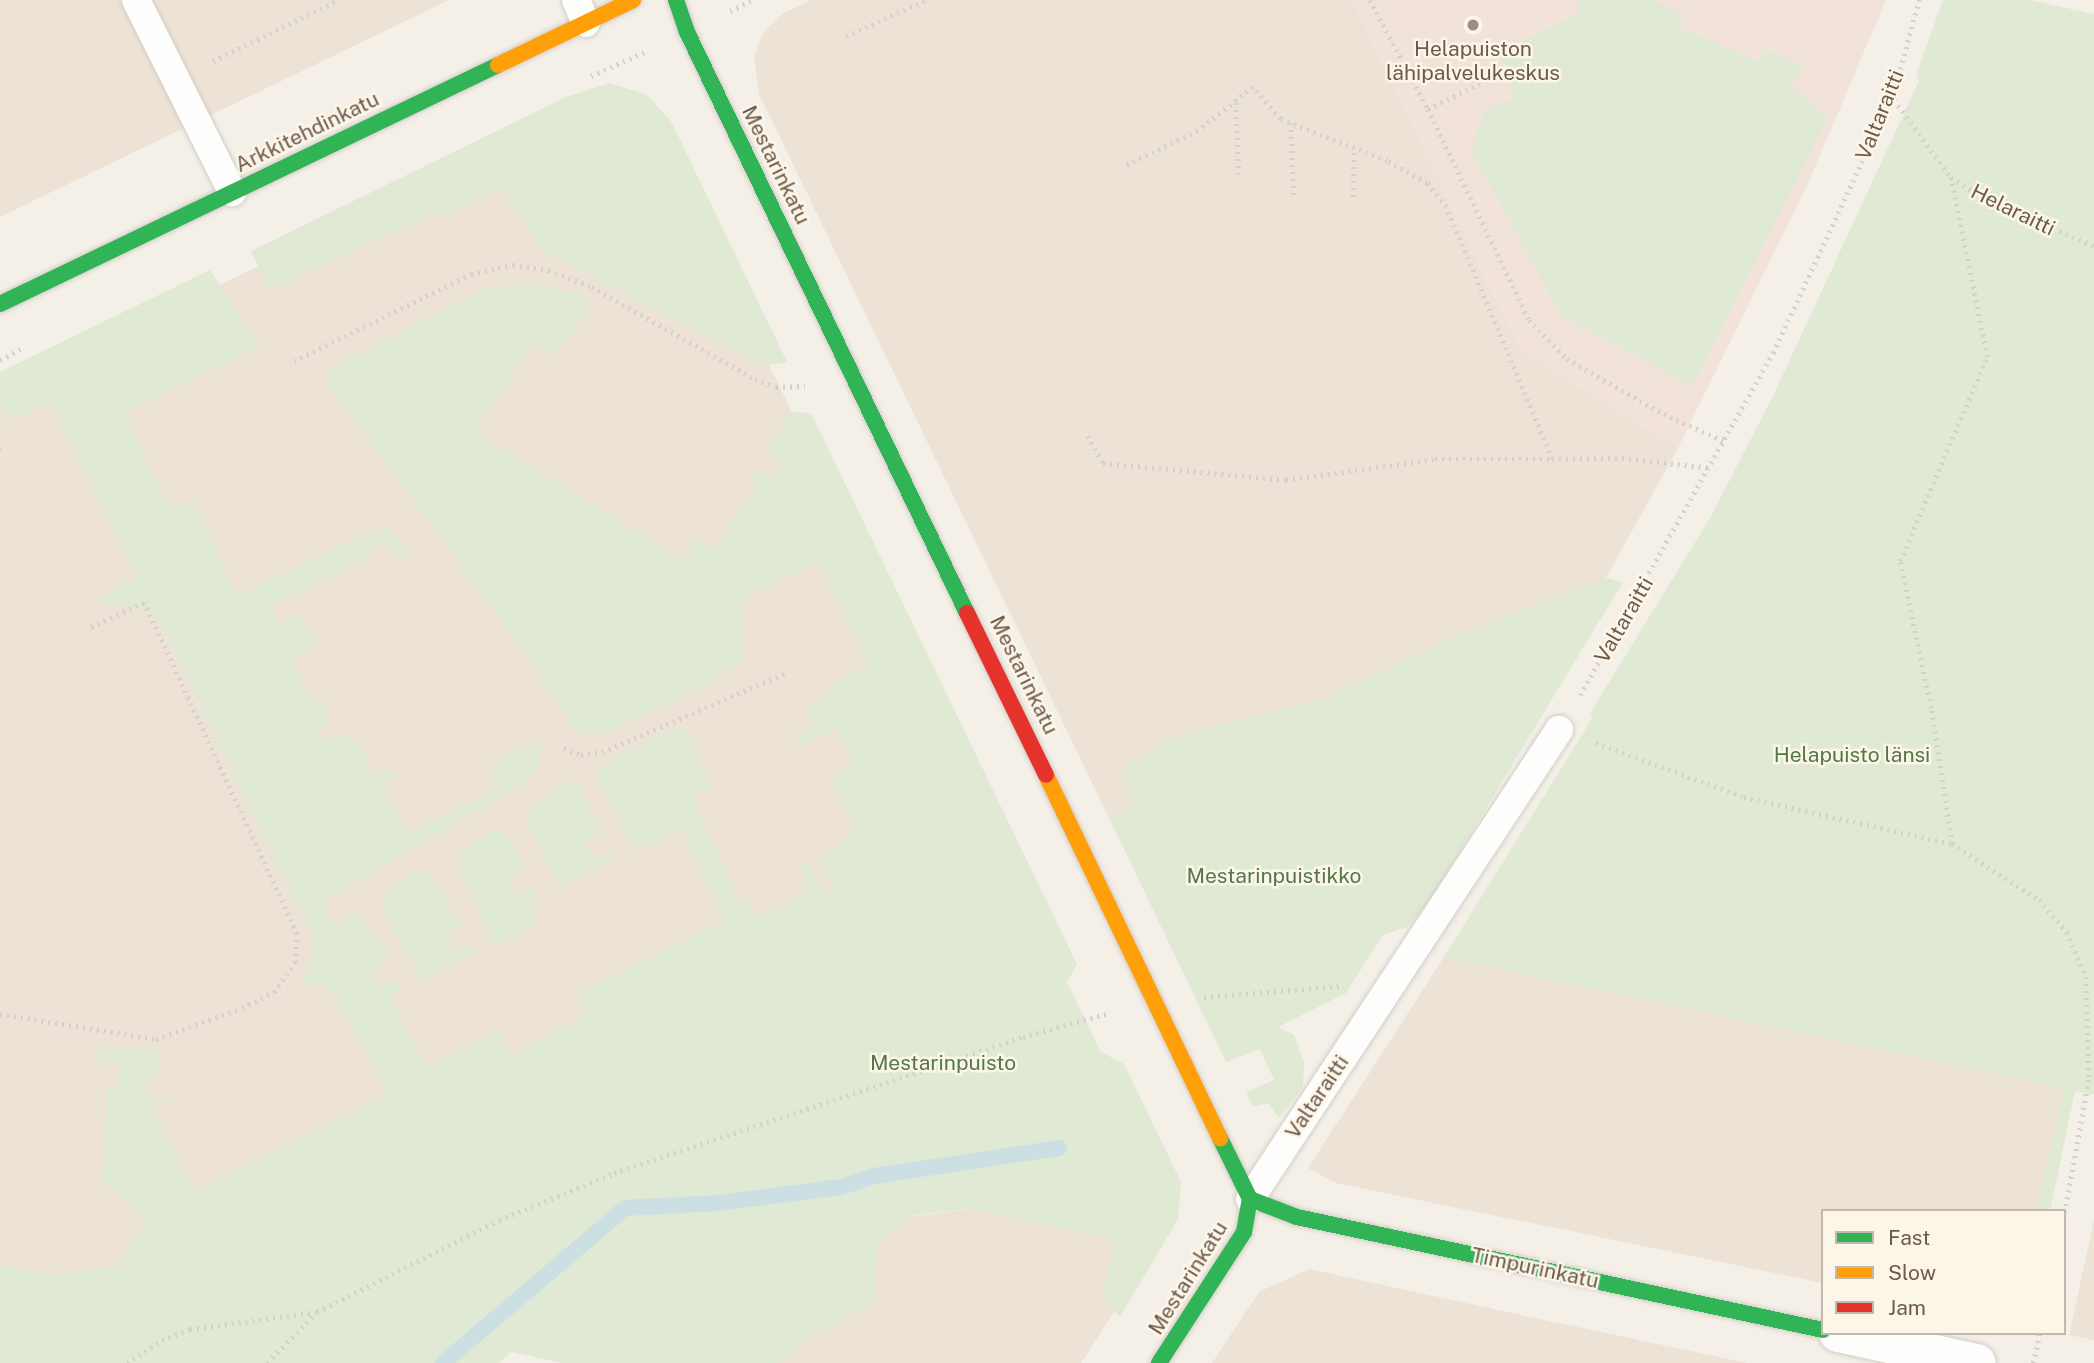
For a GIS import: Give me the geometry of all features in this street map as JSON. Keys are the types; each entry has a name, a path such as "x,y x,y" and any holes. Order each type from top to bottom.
{"street":[{"name":"Arkkitehdinkatu","path":"0,304 232,192 581,11 633,0"},
{"name":"Mestarinkatu","path":"676,0 687,32 1158,1000 1250,1199 1244,1232 1159,1363"},
{"name":"Timpurinkatu","path":"1250,1199 1297,1217 1821,1330"},
{"path":"1847,1335 1977,1363"}],"lane":[{"path":"136,0 232,192"},
{"name":"Valtaraitti","path":"1250,1199 1559,730"}],"path":[{"path":"176,79 338,0"},
{"path":"846,36 926,0"},
{"path":"1370,0 1428,109 1529,320 1567,359 1664,414 1726,442"},
{"name":"Valtaraitti","path":"1559,730 1726,442 1818,258 1890,94 1919,0"},
{"path":"1428,109 1504,72"},
{"path":"1123,167 1198,131 1254,87 1280,119 1354,148 1427,183 1446,207 1552,459"},
{"name":"Helaraitti","path":"1890,94 1951,178 1995,204 2094,246"},
{"path":"1236,102 1239,174"},
{"path":"1290,123 1294,199"},
{"path":"1353,197 1354,148"},
{"path":"1951,178 1987,358 1900,561 1939,752 1952,844"},
{"path":"294,361 471,274 513,265 549,271 592,287 755,379 776,387 811,384"},
{"path":"1088,436 1103,463 1286,480 1436,459 1622,458 1711,468"},
{"path":"0,1014 156,1039 242,1008 274,992 295,963 297,934 144,603 88,629"},
{"path":"564,748 581,755 602,752 786,673"},
{"path":"1559,730 1744,797 1952,844 2039,900 2067,932 2079,957 2090,1012 2086,1108 2066,1209"},
{"path":"267,1363 317,1312 499,1220 614,1173 1023,1037 1158,1000 1394,981"},
{"path":"127,1363 162,1340 190,1328 317,1312"},
{"path":"2033,1363 2040,1335"}],"shaded area":[{"path":"0,0 449,0 0,217"},
{"path":"811,0 1352,0 1521,350 1678,448 1606,578 1109,818 759,94 754,56 764,31 784,13"},
{"path":"1352,0 1886,0 1807,186 1678,448 1521,350"},
{"path":"521,139 688,197 1011,866 0,1340 0,391"},
{"path":"1444,957 2064,1088 2036,1209 1821,1209 1821,1283 1336,1183 1308,1168"},
{"path":"974,1208 1156,1248 1081,1363 618,1363 770,1237"},
{"path":"2094,1220 2094,1340 2069,1335"},
{"path":"1309,1269 1747,1363 1212,1363 1259,1292"}],"green space":[{"path":"1577,0 1652,0 1683,14 1678,26 1759,62 1765,49 1804,66 1791,87 1828,117 1693,386 1562,317 1471,150 1485,110 1516,97 1498,53 1582,11"},
{"name":"Helapuisto länsi","path":"1943,0 2030,0 2094,14 2094,1095 2075,1091 2050,1209 2036,1209 2064,1088 1444,957 1593,717 1590,713 1710,518 1773,396 1919,81 1916,75"},
{"path":"610,83 647,95 672,123 787,362 764,366 541,250 503,188 451,214 436,218 434,213 269,290 251,251 566,97"},
{"name":"Mestarinpuisto","path":"210,270 259,347 124,413 170,509 192,499 237,596 332,549 387,528 408,548 408,554 396,558 387,541 370,549 363,560 271,605 278,624 300,613 317,648 292,658 308,699 322,699 331,722 315,732 318,743 340,733 361,747 374,777 391,769 396,778 385,785 407,833 499,789 488,766 541,739 540,766 509,793 324,900 331,922 338,924 355,911 387,955 388,961 370,970 378,988 396,979 402,989 390,996 425,1066 499,1031 512,1055 586,1015 576,994 725,920 681,829 636,851 596,774 602,765 672,729 686,728 712,787 692,798 740,901 748,900 757,917 807,894 797,861 809,864 825,893 833,888 819,860 855,830 830,778 854,765 836,729 800,746 794,732 793,722 798,733 815,725 806,707 823,699 833,683 870,665 819,561 741,599 743,658 722,676 606,733 578,734 516,639 327,384 327,370 488,287 548,285 586,297 589,303 583,317 554,356 533,343 475,431 683,561 697,538 715,549 757,483 750,478 756,468 772,478 782,461 766,451 786,418 793,412 811,413 1077,964 1067,982 1101,1052 1124,1064 1181,1182 1178,1219 1120,1317 1102,1296 1116,1240 971,1208 912,1216 877,1241 875,1302 810,1336 780,1363 562,1363 512,1352 498,1363 0,1363 0,1265 49,1275 119,1267 147,1218 102,1181 108,1090 94,1088 118,1087 120,1064 97,1061 99,1046 157,1050 160,1074 142,1083 152,1103 170,1094 171,1099 152,1109 193,1191 388,1095 336,997 327,987 302,983 310,967 312,933 158,619 137,608 106,604 99,597 136,578 52,403 9,420 0,402 0,372"},
{"name":"Mestarinpuistikko","path":"1606,578 1623,582 1426,907 1407,927 1383,935 1346,993 1278,1027 1294,1035 1304,1062 1303,1087 1279,1118 1268,1103 1253,1107 1246,1092 1274,1080 1260,1049 1226,1062 1109,818 1136,805 1121,769 1176,737 1331,696 1446,640"},
{"path":"568,781 579,784 601,833 584,841 592,858 609,851 615,860 559,888 527,823 532,807"},
{"path":"496,828 511,840 526,868 508,877 517,895 535,887 540,897 529,902 539,923 495,945 462,876 460,862 462,851"},
{"path":"428,870 462,926 445,934 453,951 471,943 476,954 422,980 384,912 384,896 416,871"}],"waterway":[{"path":"443,1363 625,1208 719,1203 841,1187 874,1176 1059,1148"}],"traffic: fast":[{"path":"676,0 687,32 967,613"},
{"path":"0,304 498,65"},
{"path":"1159,1363 1244,1232 1250,1199 1220,1138"},
{"path":"1250,1199 1297,1217 1821,1330"}],"traffic: slow":[{"path":"498,65 633,0"},
{"path":"1046,775 1220,1138"}],"traffic: jam":[{"path":"967,613 1046,775"}],"place":[{"name":"Helapuiston lähipalvelukeskus","path":"1473,25"}]}
